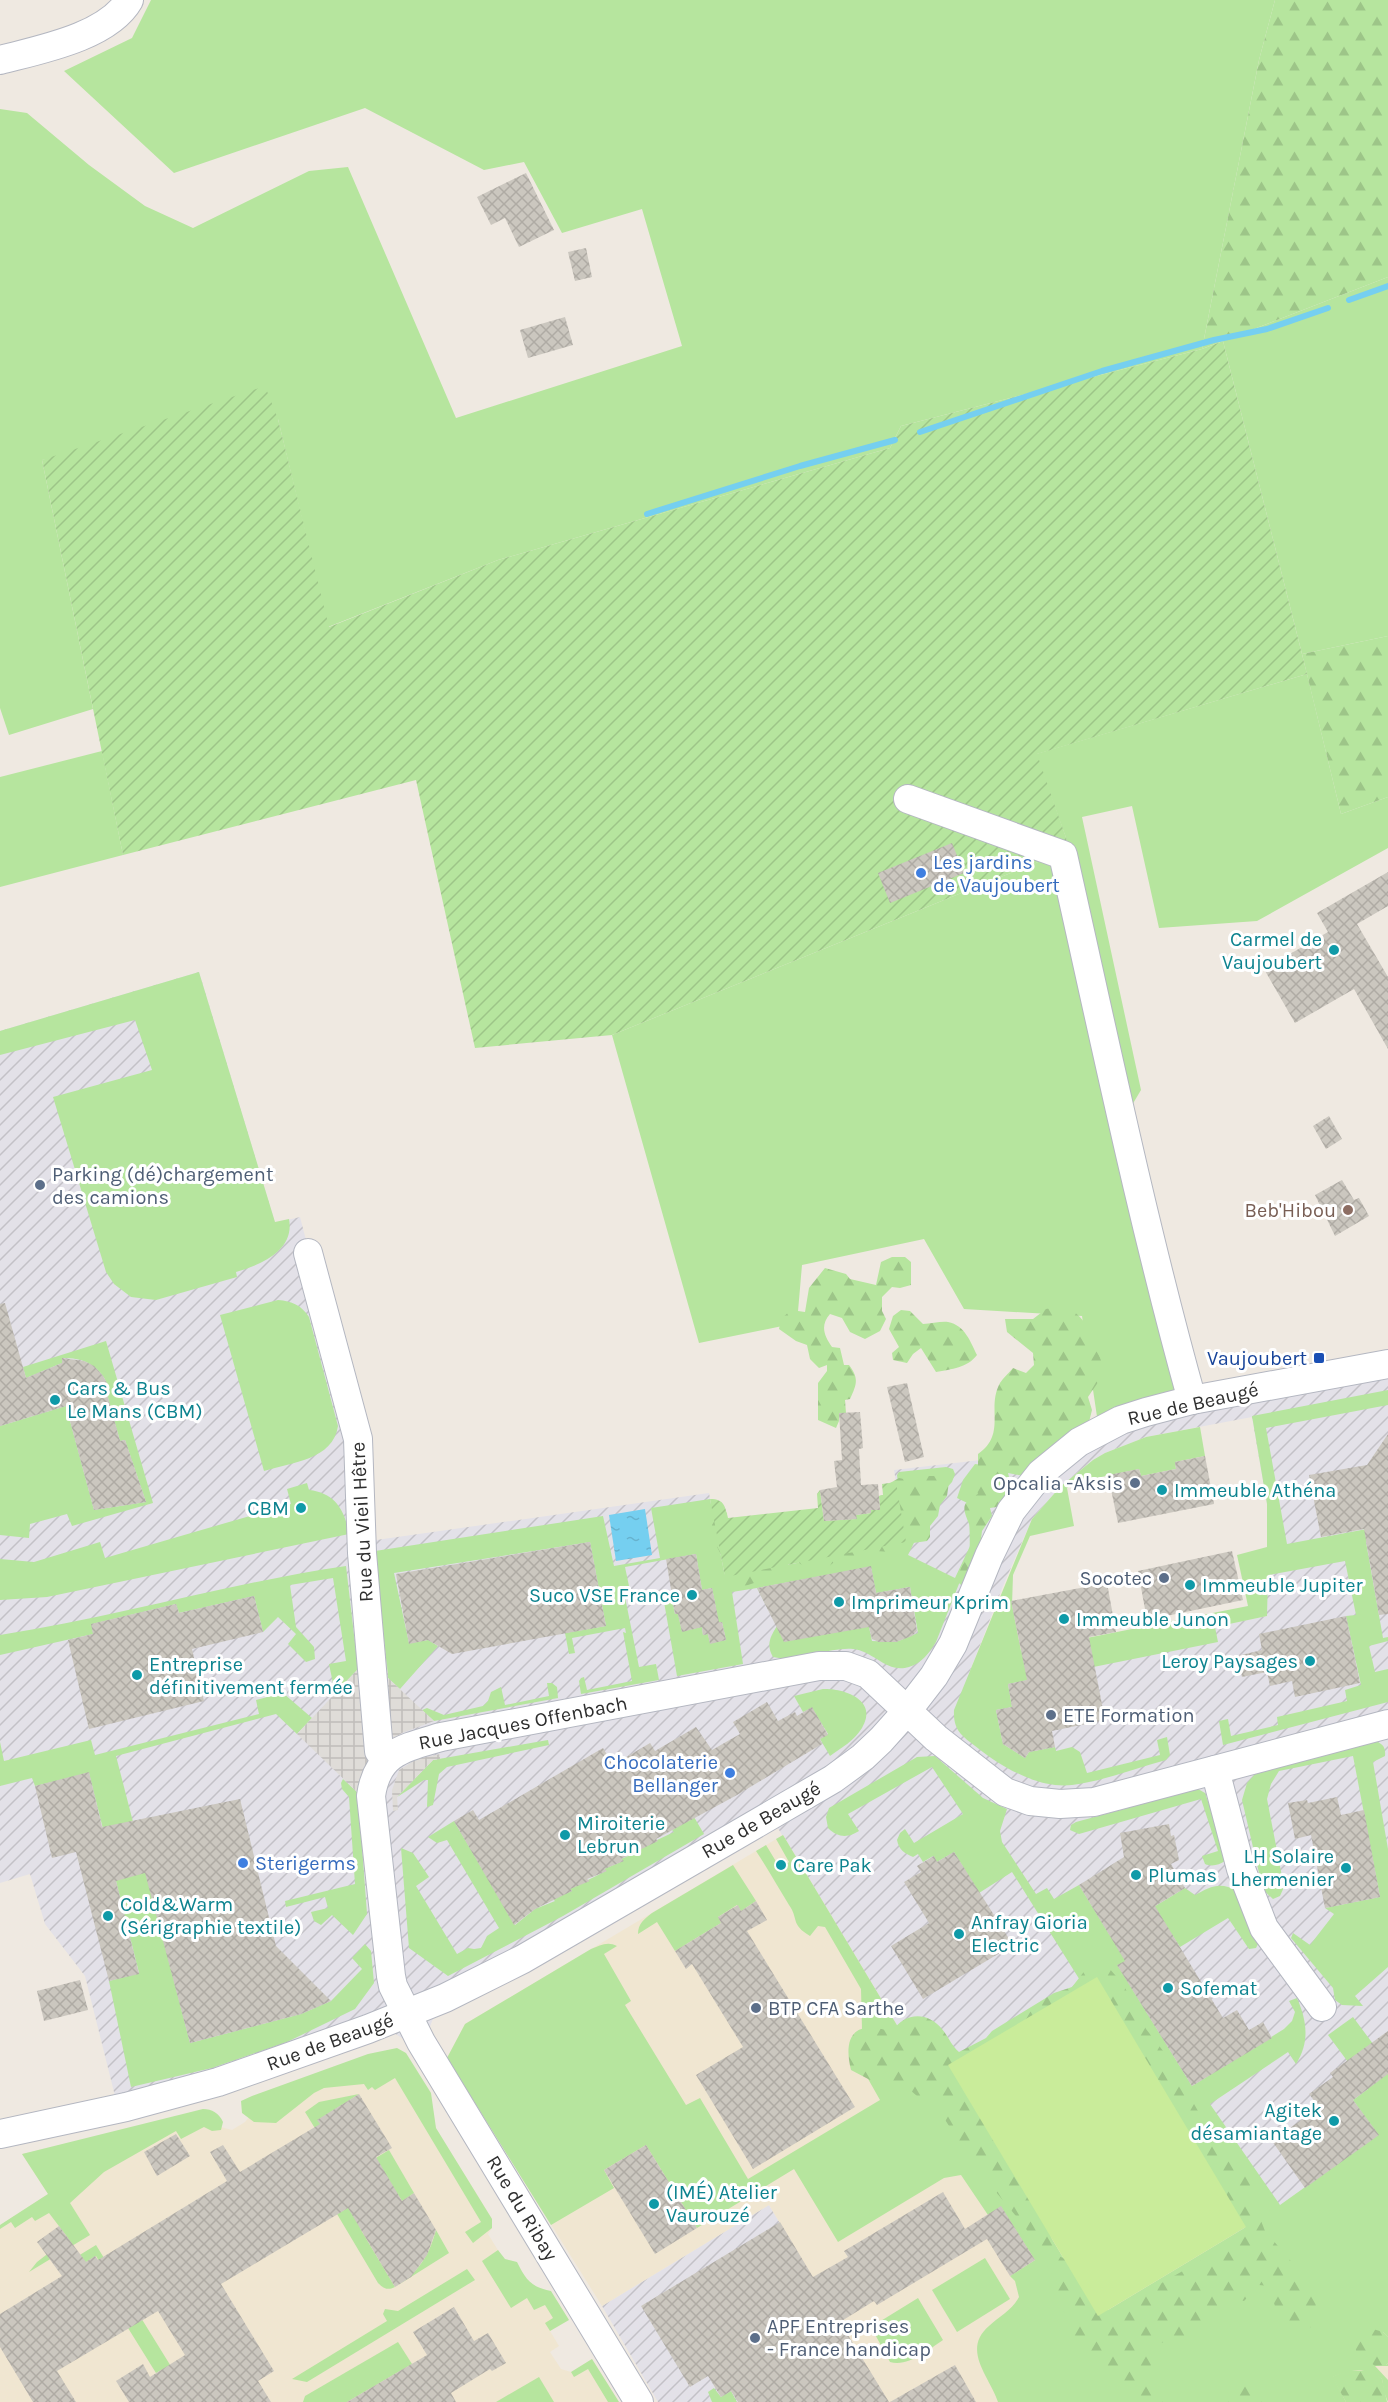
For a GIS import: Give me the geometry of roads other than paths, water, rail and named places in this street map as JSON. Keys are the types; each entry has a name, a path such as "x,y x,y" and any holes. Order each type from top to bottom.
{"street":[{"path":"0,60 83,35 109,21 129,0"},
{"path":"908,799 1063,855 1122,1122 1192,1400"},
{"name":"Rue du Vieil Hêtre","path":"308,1253 358,1439 362,1553 378,1743 379,1751 387,1758"},
{"name":"Rue de Beaugé","path":"0,2134 126,2107 218,2082 445,1998 523,1959 833,1779 869,1751 908,1711 945,1659 1011,1511 1041,1473 1079,1442 1099,1430 1146,1412 1192,1400 1388,1364"},
{"name":"Rue Jacques Offenbach","path":"387,1758 404,1748 441,1737 819,1666 846,1666 868,1674 936,1738 1005,1792 1030,1800 1060,1804 1094,1802 1388,1724"},
{"path":"387,1758 373,1783 371,1796 391,1976 393,1986 407,2013"},
{"path":"1215,1770 1241,1869 1264,1928 1322,2007"},
{"name":"Rue du Ribay","path":"407,2013 421,2042 639,2402"}],"water":[{"path":"645,1509 652,1555 616,1561 609,1515"}],"waterway":[{"path":"1349,300 1388,286"},
{"path":"920,432 1102,371 1214,340 1267,329 1328,308"},
{"path":"647,514 800,466 895,440"}],"place":[{"name":"Les jardins de Vaujoubert","path":"921,873"},
{"name":"Carmel de Vaujoubert","path":"1334,950"},
{"name":"Parking (dé)chargement des camions","path":"40,1185"},
{"name":"Beb'Hibou","path":"1348,1210"},
{"name":"Vaujoubert","path":"1319,1358"},
{"name":"Cars & Bus Le Mans (CBM)","path":"55,1400"},
{"name":"Opcalia -Aksis","path":"1135,1483"},
{"name":"Immeuble Athéna","path":"1162,1490"},
{"name":"CBM","path":"301,1508"},
{"name":"Socotec","path":"1164,1578"},
{"name":"Immeuble Jupiter","path":"1190,1585"},
{"name":"Suco VSE France","path":"692,1595"},
{"name":"Imprimeur Kprim","path":"839,1602"},
{"name":"Immeuble Junon","path":"1064,1619"},
{"name":"Leroy Paysages","path":"1310,1661"},
{"name":"Entreprise définitivement fermée","path":"137,1675"},
{"name":"ETE Formation","path":"1051,1715"},
{"name":"Chocolaterie Bellanger","path":"730,1773"},
{"name":"Miroiterie Lebrun","path":"565,1835"},
{"name":"Sterigerms","path":"243,1863"},
{"name":"Care Pak","path":"781,1865"},
{"name":"LH Solaire Lhermenier","path":"1346,1868"},
{"name":"Plumas","path":"1136,1875"},
{"name":"Cold&Warm (Sérigraphie textile)","path":"108,1916"},
{"name":"Anfray Gioria Electric","path":"959,1934"},
{"name":"Sofemat","path":"1168,1988"},
{"name":"BTP CFA Sarthe","path":"756,2008"},
{"name":"Agitek désamiantage","path":"1334,2121"},
{"name":"(IMÉ) Atelier Vaurouzé","path":"654,2204"},
{"name":"APF Entreprises - France handicap","path":"755,2338"}]}
